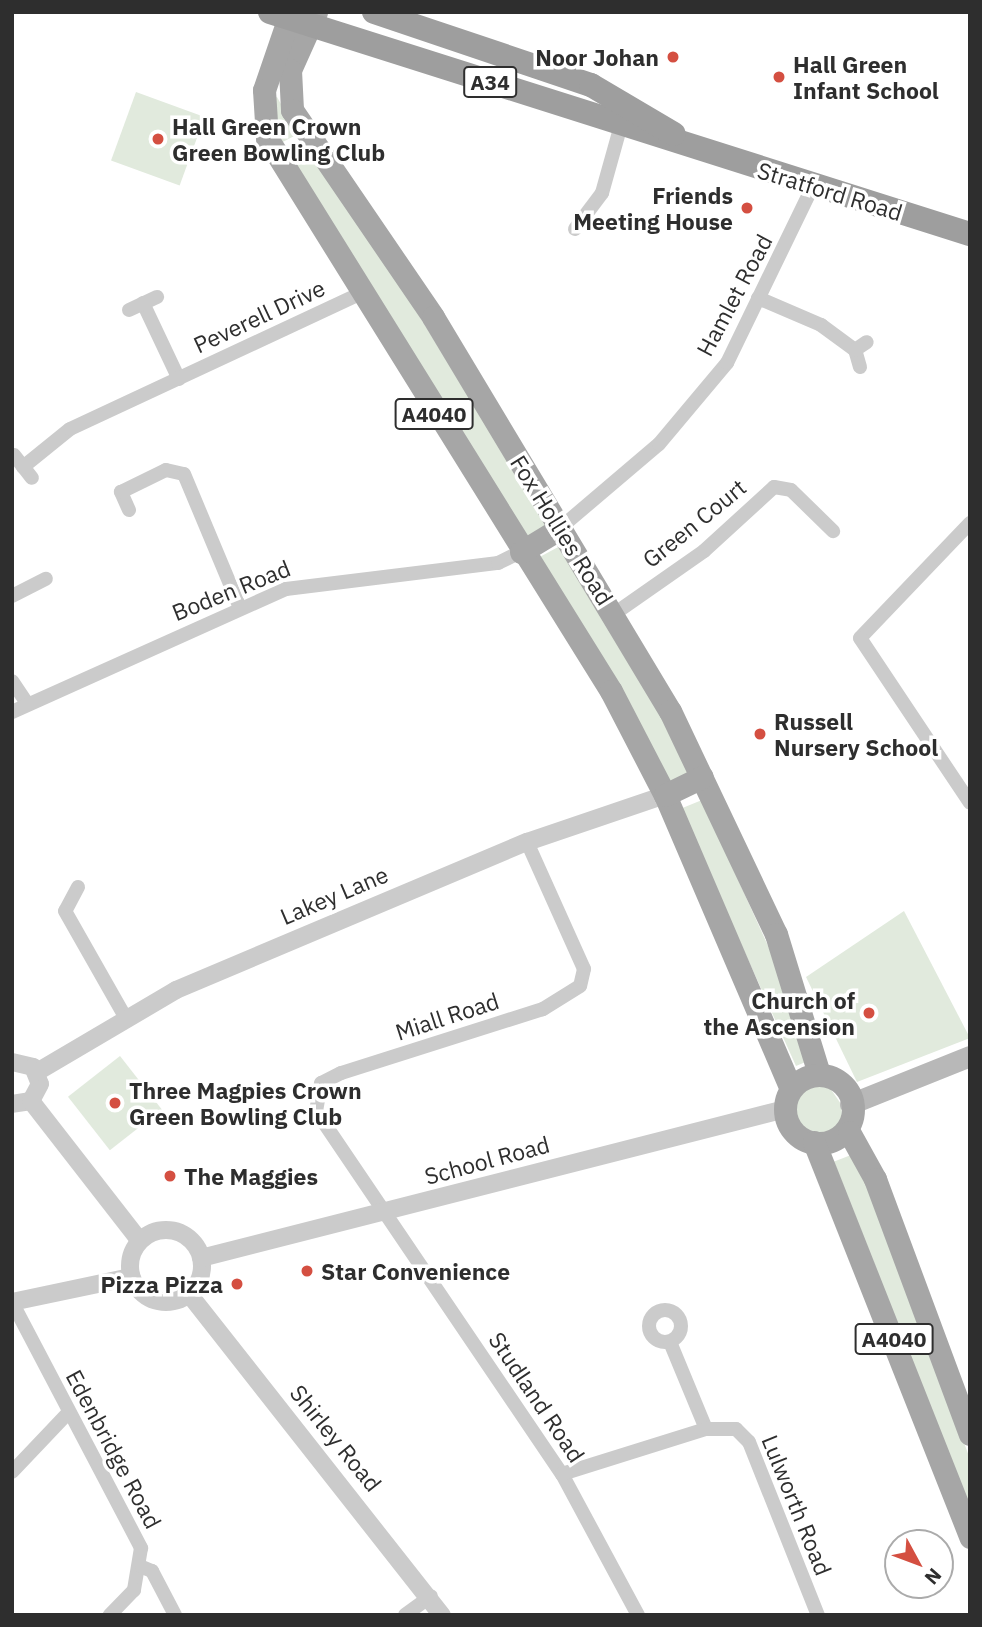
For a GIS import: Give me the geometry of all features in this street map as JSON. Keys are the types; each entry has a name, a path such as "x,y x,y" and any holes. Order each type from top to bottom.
{"highway":[{"name":"Stratford Road","path":"374,12 591,85 624,115"},
{"name":"Stratford Road","path":"296,18 624,115 691,146 970,234"}],"main road":[{"name":"Fox Hollies Road","path":"296,18 288,99 311,138 433,317 559,529 614,614 702,777 776,934 819,1074"},
{"name":"Fox Hollies Road","path":"296,18 264,97 267,138 359,294 611,691 664,795 789,1084"},
{"path":"276,156 311,138"},
{"path":"521,552 559,529"},
{"path":"664,795 702,777"},
{"path":"850,1104 970,1056"},
{"path":"819,1074 839,1086 850,1104 849,1132 835,1143 814,1142 793,1127 785,1109 789,1084 819,1074"},
{"name":"A4040","path":"849,1132 875,1179 970,1434"},
{"name":"A4040","path":"814,1142 970,1537"}],"street":[{"path":"575,229 602,193 624,115"},
{"name":"Hamlet Road","path":"559,529 685,417 727,363 813,186"},
{"name":"Peverell Drive","path":"13,455 28,473 70,429 359,294"},
{"path":"758,298 821,325 861,346 860,368"},
{"name":"Peverell Drive","path":"130,310 150,300 179,379"},
{"path":"129,510 121,492 166,470 184,474 240,608"},
{"name":"Green Court","path":"614,614 704,551 774,487 791,490 833,531"},
{"path":"970,523 860,639 970,803"},
{"name":"Boden Road","path":"12,712 240,608 307,583 498,563 521,552"},
{"path":"12,596 46,579"},
{"path":"12,681 27,703"},
{"name":"Lakey Lane","path":"37,1072 176,990 527,842 664,795"},
{"name":"Miall Road","path":"386,1213 316,1111 315,1098 321,1083 341,1073 543,1009 580,986 584,969 527,842"},
{"path":"78,887 65,911 127,1020"},
{"path":"12,1062 37,1072 38,1091 31,1101 12,1104"},
{"path":"31,1101 140,1241"},
{"name":"School Road","path":"201,1258 386,1213 785,1109"},
{"name":"Studland Road","path":"386,1213 562,1474 638,1615"},
{"path":"156,1231 176,1231 192,1241 201,1258 200,1277 189,1294 171,1302 150,1298 131,1277 140,1241 156,1231"},
{"path":"12,1302 131,1277"},
{"name":"Shirley Road","path":"189,1294 431,1596 442,1615"},
{"name":"Edenbridge Road","path":"12,1302 141,1548 142,1567 134,1590 110,1615"},
{"path":"670,1342 706,1429"},
{"path":"12,1472 68,1413"},
{"name":"Lulworth Road","path":"562,1474 706,1429 736,1429 749,1442 817,1615"},
{"path":"142,1567 152,1571 175,1615"},
{"path":"405,1615 431,1596"}],"shaded area":[{"name":"Hall Green Crown Green Bowling Club","path":"136,92 205,117 180,186 111,161"},
{"path":"277,97 298,134 279,144 272,99"},
{"path":"309,149 369,234 548,526 525,540 289,160"},
{"path":"560,546 622,645 691,773 667,784 536,559"},
{"path":"702,800 783,979 808,1061 796,1066 680,809"},
{"path":"904,911 970,1038 857,1082 806,977"},
{"name":"Three Magpies Crown Green Bowling Club","path":"120,1056 162,1110 110,1150 68,1097"},
{"path":"804,1080 830,1088 841,1104 843,1125 833,1136 805,1129 797,1118 791,1096"},
{"path":"851,1155 876,1204 970,1459 970,1520 833,1162"}],"place":[{"name":"Noor Johan","path":"673,57"},
{"name":"Hall Green Infant School","path":"779,77"},
{"name":"Hall Green Crown Green Bowling Club","path":"158,139"},
{"name":"Friends Meeting House","path":"747,208"},
{"name":"Russell Nursery School","path":"760,734"},
{"name":"Church of the Ascension","path":"869,1013"},
{"name":"Three Magpies Crown Green Bowling Club","path":"115,1103"},
{"name":"The Maggies","path":"170,1176"},
{"name":"Star Convenience","path":"307,1271"},
{"name":"Pizza Pizza","path":"237,1284"}]}
